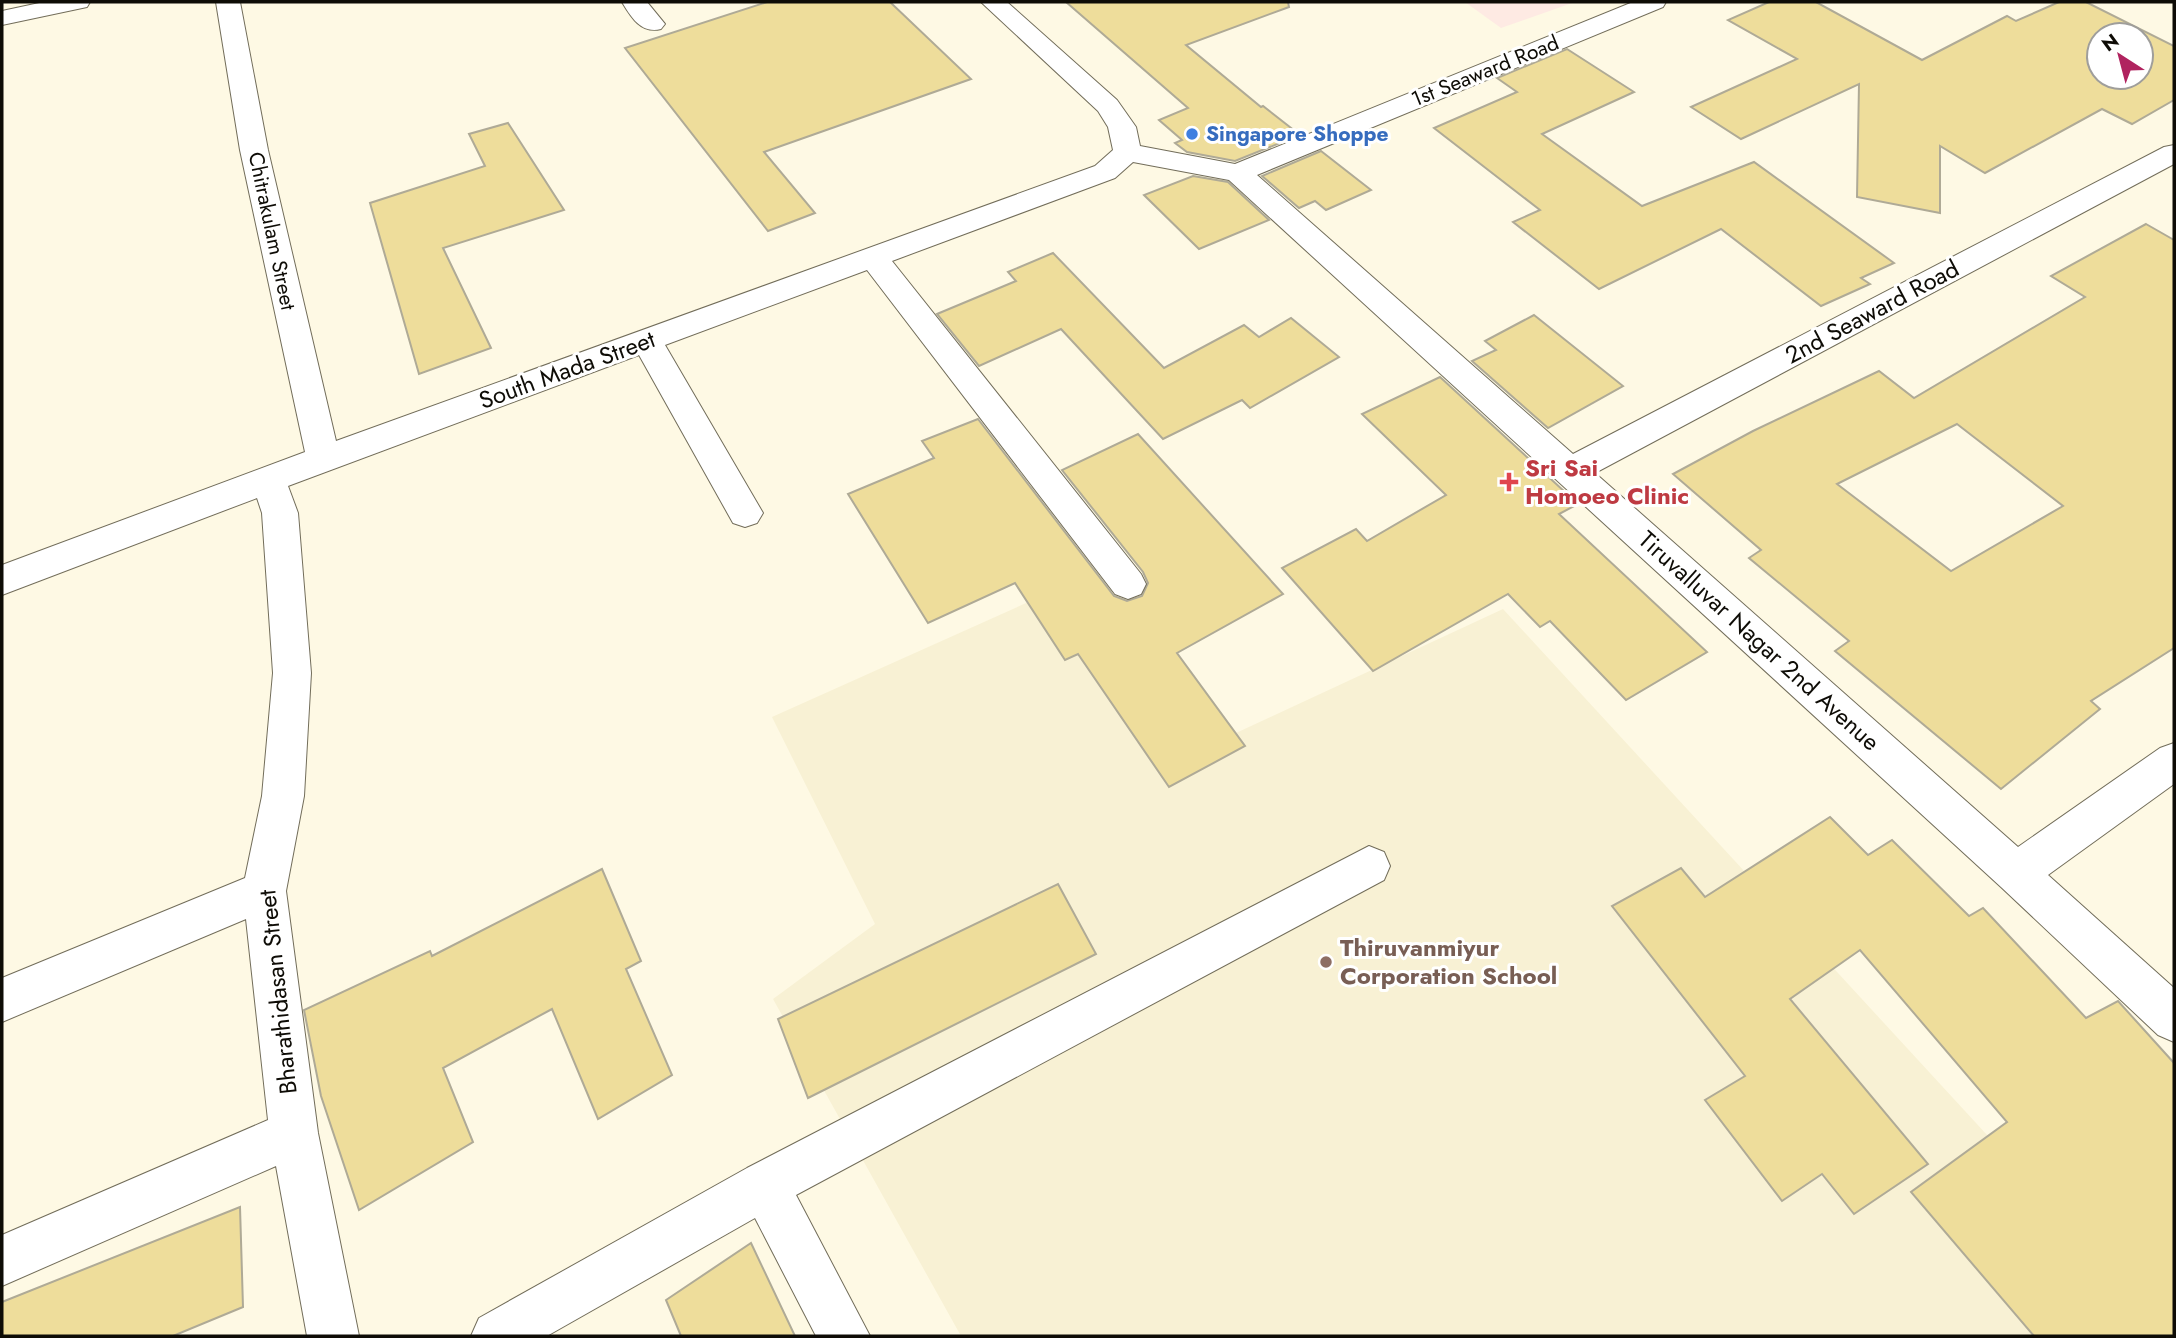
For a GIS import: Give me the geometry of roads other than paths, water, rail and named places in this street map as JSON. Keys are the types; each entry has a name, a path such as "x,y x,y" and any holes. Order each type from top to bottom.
{"street":[{"path":"2,18 78,2"},
{"name":"Chitrakulam Street","path":"228,2 254,150 323,459"},
{"path":"634,2 652,24"},
{"path":"993,2 1108,106 1122,127 1127,152 1238,173"},
{"name":"1st Seaward Road","path":"1238,173 1654,2"},
{"name":"South Mada Street","path":"2,580 323,459 1105,172 1127,152"},
{"name":"2nd Seaward Road","path":"1570,471 2174,153"},
{"name":"Tiruvalluvar Nagar 2nd Avenue","path":"1238,173 2017,873 2174,1019"},
{"path":"874,257 1128,583"},
{"path":"646,341 745,513"},
{"name":"Bharathidasan Street","path":"269,480 280,513 292,673 283,796 264,891 294,1133 333,1336"},
{"path":"2017,873 2174,761"},
{"path":"497,1336 764,1185 1369,866"},
{"path":"2,1000 264,891"},
{"path":"2,1261 294,1133"},
{"path":"764,1185 844,1336"}],"place":[{"name":"Singapore Shoppe","path":"1192,134"},
{"name":"Sri Sai Homoeo Clinic","path":"1509,482"},
{"name":"Thiruvanmiyur Corporation School","path":"1326,962"}]}
